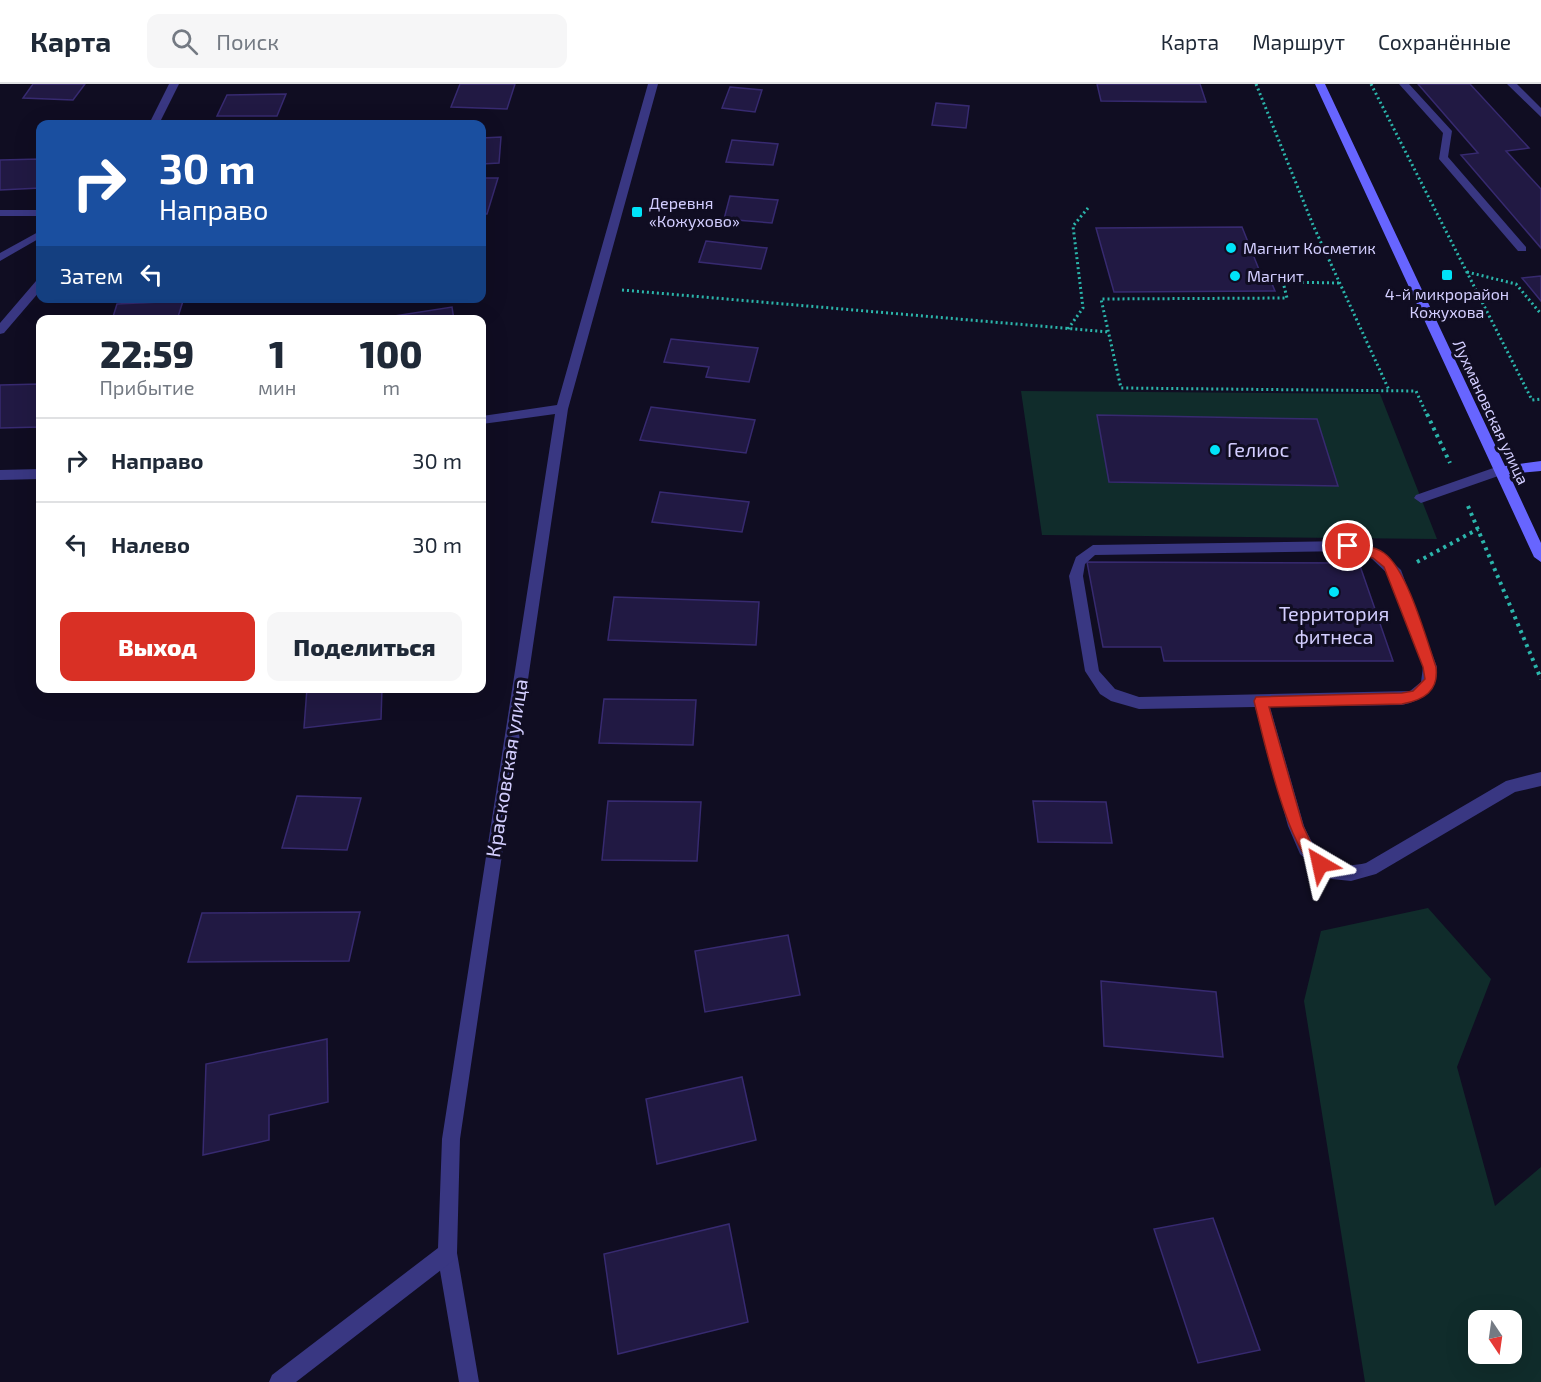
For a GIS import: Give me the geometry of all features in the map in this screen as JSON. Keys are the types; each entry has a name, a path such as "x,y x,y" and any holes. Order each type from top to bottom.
{"street":[{"path":"156,120 174,84"},
{"name":"Красковская улица","path":"469,1382 447,1253 451,1139 562,409 653,84"},
{"name":"Лухмановская улица","path":"1320,84 1466,392 1499,471 1541,557"},
{"path":"1404,84 1448,133 1443,157 1522,249"},
{"path":"1512,84 1541,114"},
{"path":"0,213 36,213"},
{"path":"0,258 36,236"},
{"path":"0,330 36,289"},
{"path":"486,419 562,409"},
{"path":"1421,498 1499,471 1541,466"},
{"path":"0,475 36,474"},
{"path":"1348,546 1377,554 1389,563 1396,574 1430,667 1431,679 1426,689 1416,696 1402,699 1261,701 1139,703 1123,701 1108,694 1098,683 1092,671 1076,576 1077,565 1083,556 1093,550 1107,548 1348,546"},
{"path":"1261,701 1296,826 1306,849 1320,864 1332,872 1351,874 1370,869 1511,786 1541,779"},
{"path":"279,1382 447,1253"}],"path":[{"path":"1256,84 1339,283 1389,390"},
{"path":"1371,84 1532,400 1541,399"},
{"path":"1068,329 1083,308 1073,226 1088,208"},
{"path":"1467,272 1516,284 1541,314"},
{"path":"1339,283 1283,282 1287,298 1101,299 1120,388 1416,391 1460,485 1541,680"},
{"path":"616,290 1109,332"},
{"path":"1396,574 1478,529"}],"green space":[{"path":"1021,391 1380,394 1437,539 1042,535"},
{"path":"1428,908 1491,979 1457,1067 1495,1206 1541,1167 1541,1382 1365,1382 1304,1001 1321,931"}],"building":[{"path":"33,84 85,84 73,100 23,98"},
{"path":"460,84 515,84 507,109 451,107"},
{"path":"1097,84 1200,84 1206,102 1101,101"},
{"path":"1418,84 1470,84 1529,148 1506,151 1541,189 1541,248 1461,155 1478,153"},
{"path":"730,87 762,90 755,112 722,108"},
{"path":"286,94 277,116 217,116 227,95"},
{"path":"936,103 969,106 966,128 932,125"},
{"path":"501,137 499,163 486,164 486,138"},
{"path":"732,140 778,144 773,165 726,162"},
{"path":"36,159 36,188 0,190 0,160"},
{"path":"486,178 498,178 487,214"},
{"path":"730,196 778,200 772,223 724,219"},
{"path":"1242,227 1260,272 1267,272 1275,291 1114,292 1096,228"},
{"path":"706,241 767,248 761,269 699,262"},
{"path":"1541,276 1541,301 1522,278"},
{"path":"182,303 179,315 114,315 117,304"},
{"path":"452,307 453,315 401,315"},
{"path":"671,339 758,348 749,382 706,377 709,367 664,362"},
{"path":"36,384 36,427 0,428 0,385"},
{"path":"651,407 755,420 746,453 640,440"},
{"name":"Гелиос","path":"1097,415 1317,419 1338,486 1109,482"},
{"path":"660,492 749,502 742,532 652,522"},
{"path":"1087,562 1359,563 1393,661 1164,661 1161,647 1103,647"},
{"path":"614,597 759,602 756,645 608,640"},
{"path":"307,693 382,693 381,719 304,728"},
{"path":"604,699 696,700 693,745 599,743"},
{"path":"297,796 361,798 347,850 282,848"},
{"path":"608,801 701,802 697,861 602,860"},
{"path":"1033,801 1106,802 1112,843 1038,842"},
{"path":"360,912 349,961 188,962 202,913"},
{"path":"788,935 800,995 705,1012 695,951"},
{"path":"1101,981 1216,992 1223,1057 1104,1046"},
{"path":"327,1039 328,1102 269,1115 269,1140 203,1155 206,1064"},
{"path":"742,1077 756,1140 657,1164 646,1099"},
{"path":"1213,1218 1260,1350 1198,1363 1154,1229"},
{"path":"729,1224 748,1322 618,1354 604,1254"}],"place":[{"name":"Деревня «Кожухово»","path":"637,212"},
{"name":"Магнит Косметик","path":"1231,248"},
{"name":"4-й микрорайон Кожухова","path":"1447,275"},
{"name":"Магнит","path":"1235,276"},
{"name":"Гелиос","path":"1215,450"},
{"name":"Территория фитнеса","path":"1334,592"}],"route":[{"path":"1320,864 1306,849 1296,826 1261,701 1402,699 1416,696 1426,689 1431,679 1430,667 1396,574 1389,563 1377,554 1363,548 1348,546"}]}
